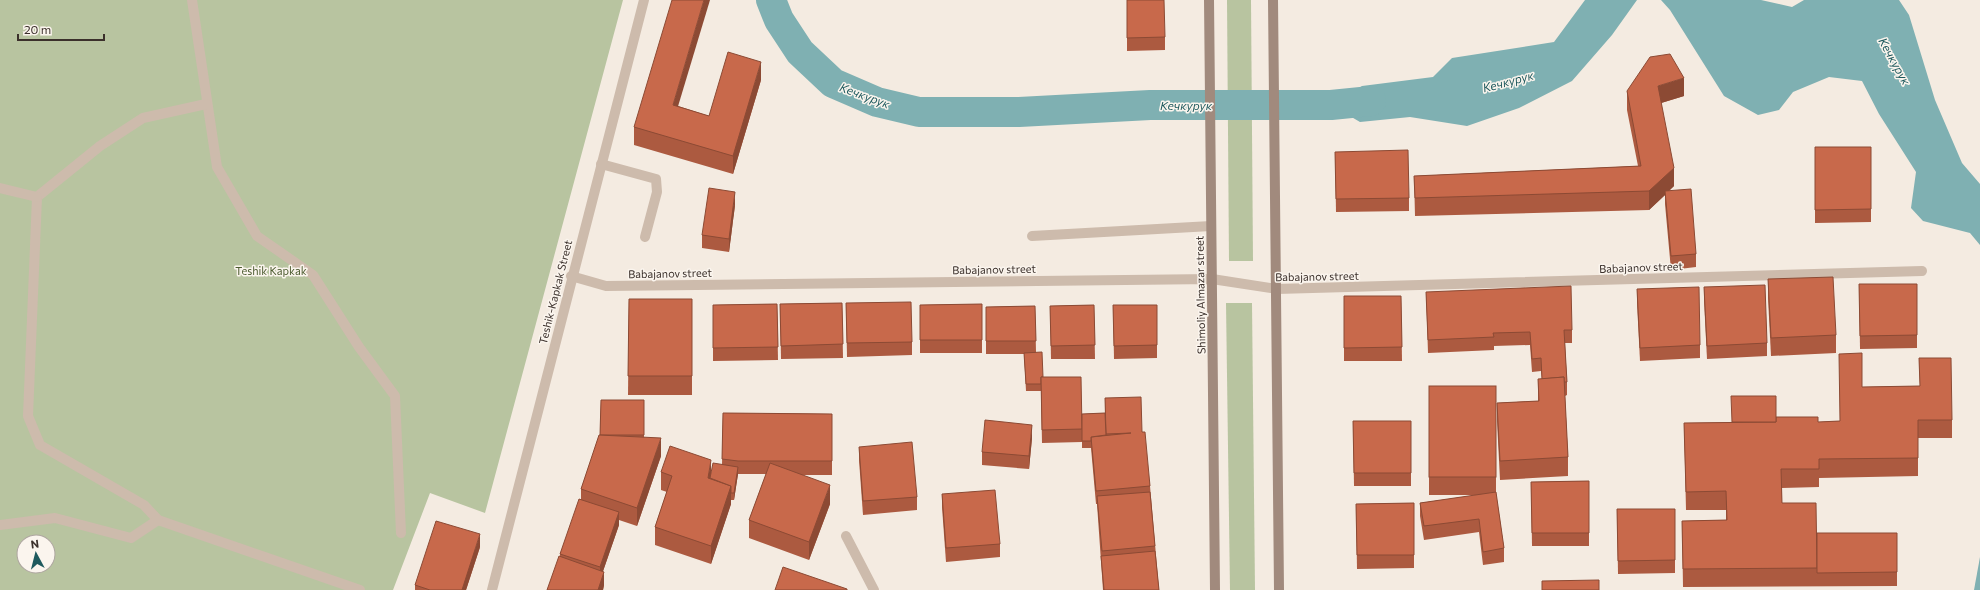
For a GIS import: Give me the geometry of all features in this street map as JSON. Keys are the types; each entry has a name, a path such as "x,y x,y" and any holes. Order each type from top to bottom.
{"main road":[{"name":"Shimoliy Almazar street","path":"1209,0 1215,590"},
{"path":"1273,0 1279,590"}],"street":[{"path":"192,0 206,104 217,167 256,236 313,275 359,347 395,396 401,533"},
{"name":"Teshik-Kapkak Street","path":"492,590 571,276 644,0"},
{"path":"206,104 143,118 100,146 37,196 28,416 40,445 144,505 158,520 360,590"},
{"path":"601,164 656,178 657,192 645,237"},
{"path":"0,188 37,196"},
{"path":"1032,236 1211,226"},
{"name":"Babajanov street","path":"571,276 606,286 1212,279 1277,289 1922,271"},
{"path":"0,525 55,518 131,538 158,520"},
{"path":"846,536 874,590"}],"green space":[{"name":"Teshik Kapkak","path":"0,0 623,0 485,513 430,493 393,590 0,590"},
{"path":"1227,0 1251,0 1253,261 1229,261"},
{"path":"1226,303 1252,303 1255,590 1230,590"}],"water":[{"path":"1585,0 1637,0 1612,35 1572,81 1519,108 1467,126 1410,117 1360,122 1331,105 1362,86 1433,77 1452,58 1554,42"},
{"path":"1661,0 1761,0 1792,7 1804,0 1899,0 1909,15 1935,100 1962,163 1980,184 1980,245 1970,233 1923,221 1911,208 1916,172 1879,114 1862,81 1829,77 1793,92 1779,110 1758,115 1724,96 1670,10"},
{"path":"1980,557 1980,590 1974,590"}],"building":[{"path":"672,0 704,0 673,105 709,116 728,52 761,62 733,156 634,127"},
{"path":"1127,0 1164,0 1165,37 1127,38"},
{"path":"1670,54 1684,78 1658,86 1674,168 1649,191 1415,198 1414,176 1641,166 1627,91 1650,57"},
{"path":"1815,147 1871,147 1871,209 1815,210"},
{"path":"1408,150 1409,198 1336,199 1335,152"},
{"path":"709,188 735,192 729,239 702,235"},
{"path":"1691,189 1696,254 1671,256 1665,191"},
{"path":"1833,277 1836,335 1771,338 1768,279"},
{"path":"1859,284 1917,284 1917,335 1860,336"},
{"path":"1765,285 1767,343 1707,346 1704,287"},
{"path":"1571,286 1572,330 1564,330 1567,382 1564,382 1564,377 1542,379 1541,358 1532,359 1530,332 1493,333 1494,337 1428,340 1426,292"},
{"path":"1699,287 1700,345 1640,348 1637,289"},
{"path":"1344,296 1401,296 1402,347 1344,348"},
{"path":"629,299 692,299 692,376 628,376"},
{"path":"911,302 912,342 847,343 846,303"},
{"path":"842,303 843,344 781,346 780,304"},
{"path":"777,304 778,347 713,348 713,305"},
{"path":"982,304 982,340 920,340 920,305"},
{"path":"1094,305 1095,345 1051,346 1050,306"},
{"path":"1113,305 1157,305 1157,345 1114,346"},
{"path":"1035,306 1036,341 986,341 986,307"},
{"path":"1042,352 1043,377 1041,377 1041,384 1026,384 1024,353"},
{"path":"1862,353 1862,387 1920,386 1919,358 1951,358 1952,420 1918,420 1918,458 1819,459 1819,469 1781,469 1782,503 1816,503 1817,568 1683,569 1682,521 1727,520 1726,491 1686,492 1684,423 1776,422 1776,417 1818,417 1818,422 1840,421 1839,354"},
{"path":"1041,377 1081,377 1082,429 1042,430"},
{"path":"1564,377 1568,457 1500,461 1497,403 1539,401 1538,379"},
{"path":"1429,386 1496,386 1496,477 1429,477"},
{"path":"1731,396 1776,396 1776,422 1732,422"},
{"path":"1141,397 1142,432 1145,432 1150,486 1096,491 1091,437 1131,433 1106,434 1105,398"},
{"path":"601,400 644,400 644,435 600,435"},
{"path":"723,413 832,414 832,461 738,461 722,459"},
{"path":"1105,413 1106,435 1091,437 1091,441 1082,441 1082,414"},
{"path":"985,420 1032,425 1029,456 982,452"},
{"path":"1353,421 1411,421 1411,473 1354,473"},
{"path":"599,435 661,438 637,508 581,489"},
{"path":"912,442 917,497 863,501 859,447"},
{"path":"670,446 711,460 708,478 731,486 711,546 655,527 672,476 661,472"},
{"path":"713,463 738,467 734,493 731,493 731,486 710,478"},
{"path":"770,463 830,485 809,542 749,520"},
{"path":"1589,481 1589,533 1532,533 1531,482"},
{"path":"995,490 1000,544 946,548 942,494"},
{"path":"1150,492 1155,546 1102,551 1097,496"},
{"path":"1496,492 1504,548 1483,552 1479,519 1424,526 1420,503"},
{"path":"579,499 619,512 600,567 560,554"},
{"path":"1414,503 1414,555 1357,555 1356,504"},
{"path":"1617,509 1675,509 1675,560 1618,561"},
{"path":"436,521 480,534 462,590 430,590 415,585"},
{"path":"1817,533 1897,533 1897,572 1817,573"},
{"path":"1155,551 1159,590 1104,590 1101,556"},
{"path":"559,556 604,572 598,590 547,590"},
{"path":"783,567 847,589 847,590 775,590"},
{"path":"1599,580 1599,590 1542,590 1542,581"}],"waterway":[{"name":"Кечкурук","path":"771,0 779,20 800,52 833,83 877,102 919,112 1019,112 1150,105 1331,105 1371,101"}]}
